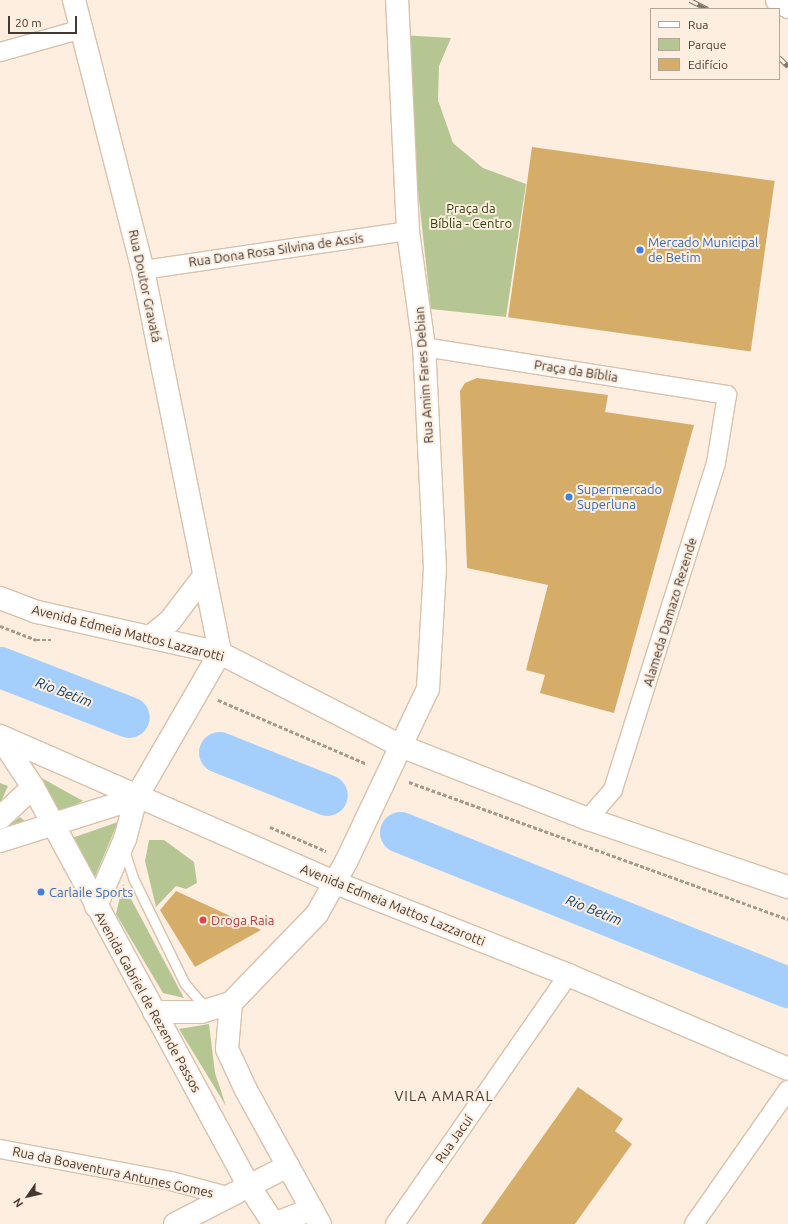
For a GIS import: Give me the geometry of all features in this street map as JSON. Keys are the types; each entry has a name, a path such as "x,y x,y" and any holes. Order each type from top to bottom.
{"main road":[{"name":"Rua Doutor Gravatá","path":"74,0 143,270 220,653"},
{"name":"Rua Amim Fares Debian","path":"231,1003 317,914 336,883 403,747 428,689 434,568 424,347 408,231 397,0"},
{"path":"777,0 788,8"},
{"path":"150,637 170,621 204,576"},
{"name":"Avenida Edmeia Mattos Lazzarotti","path":"0,598 37,612 220,653 403,747 588,819 788,887"},
{"path":"96,906 125,839 136,798 220,653"},
{"name":"Avenida Edmeia Mattos Lazzarotti","path":"3,745 136,798 336,883 568,975 788,1069"},
{"name":"Avenida Gabriel de Rezende Passos","path":"3,745 33,787 248,1186 274,1224"},
{"path":"0,818 33,787"},
{"path":"0,841 55,826 136,798"},
{"path":"154,1012 208,1010 231,1003 227,1049 316,1217 274,1224"},
{"path":"175,1224 288,1166"}],"street":[{"path":"0,52 82,29"},
{"name":"Rua Dona Rosa Silvina de Assis","path":"143,270 408,231"},
{"name":"Praça da Bíblia","path":"424,347 727,395"},
{"name":"Alameda Damazo Rezende","path":"588,819 613,790 716,463 727,395"},
{"name":"Rua Jacuí","path":"395,1224 568,975"},
{"path":"694,1224 788,1090"},
{"name":"Rua da Boaventura Antunes Gomes","path":"0,1149 171,1181 227,1196"}],"lane":[{"path":"125,839 125,861 136,885 185,984 208,1010"}],"green space":[{"name":"Praça da Bíblia - Centro","path":"401,35 451,38 439,66 438,100 453,143 483,168 526,184 506,317 431,309"},
{"path":"29,771 83,801 55,814"},
{"path":"0,783 8,786 0,804"},
{"path":"20,817 30,826 0,832"},
{"path":"118,822 94,879 69,839"},
{"path":"149,840 164,840 194,862 197,883 186,889 176,886 156,907 145,861"},
{"path":"123,884 184,998 163,993 116,914"},
{"path":"209,1024 215,1073 226,1106 179,1029"}],"building":[{"name":"Mercado Municipal de Betim","path":"532,147 775,181 751,351 508,317"},
{"name":"Supermercado Superluna","path":"477,378 608,395 605,412 694,425 614,713 540,693 545,675 526,670 548,585 467,568 460,391 465,383"},
{"name":"Droga Raia","path":"176,891 261,930 195,967 160,910"},
{"path":"578,1087 623,1119 615,1131 632,1144 575,1224 481,1224"}],"waterway":[{"name":"Rio Betim","path":"0,667 129,717"},
{"name":"Rio Betim","path":"219,752 327,795"},
{"name":"Rio Betim","path":"400,832 788,987"}],"railway":[{"path":"690,0 706,8"},
{"path":"780,58 788,66"}],"place":[{"name":"Mercado Municipal de Betim","path":"640,250"},
{"name":"Supermercado Superluna","path":"569,497"},
{"name":"Carlaile Sports","path":"41,892"},
{"name":"Droga Raia","path":"203,920"}],"district":[{"name":"VILA AMARAL","path":"444,1096"}]}
